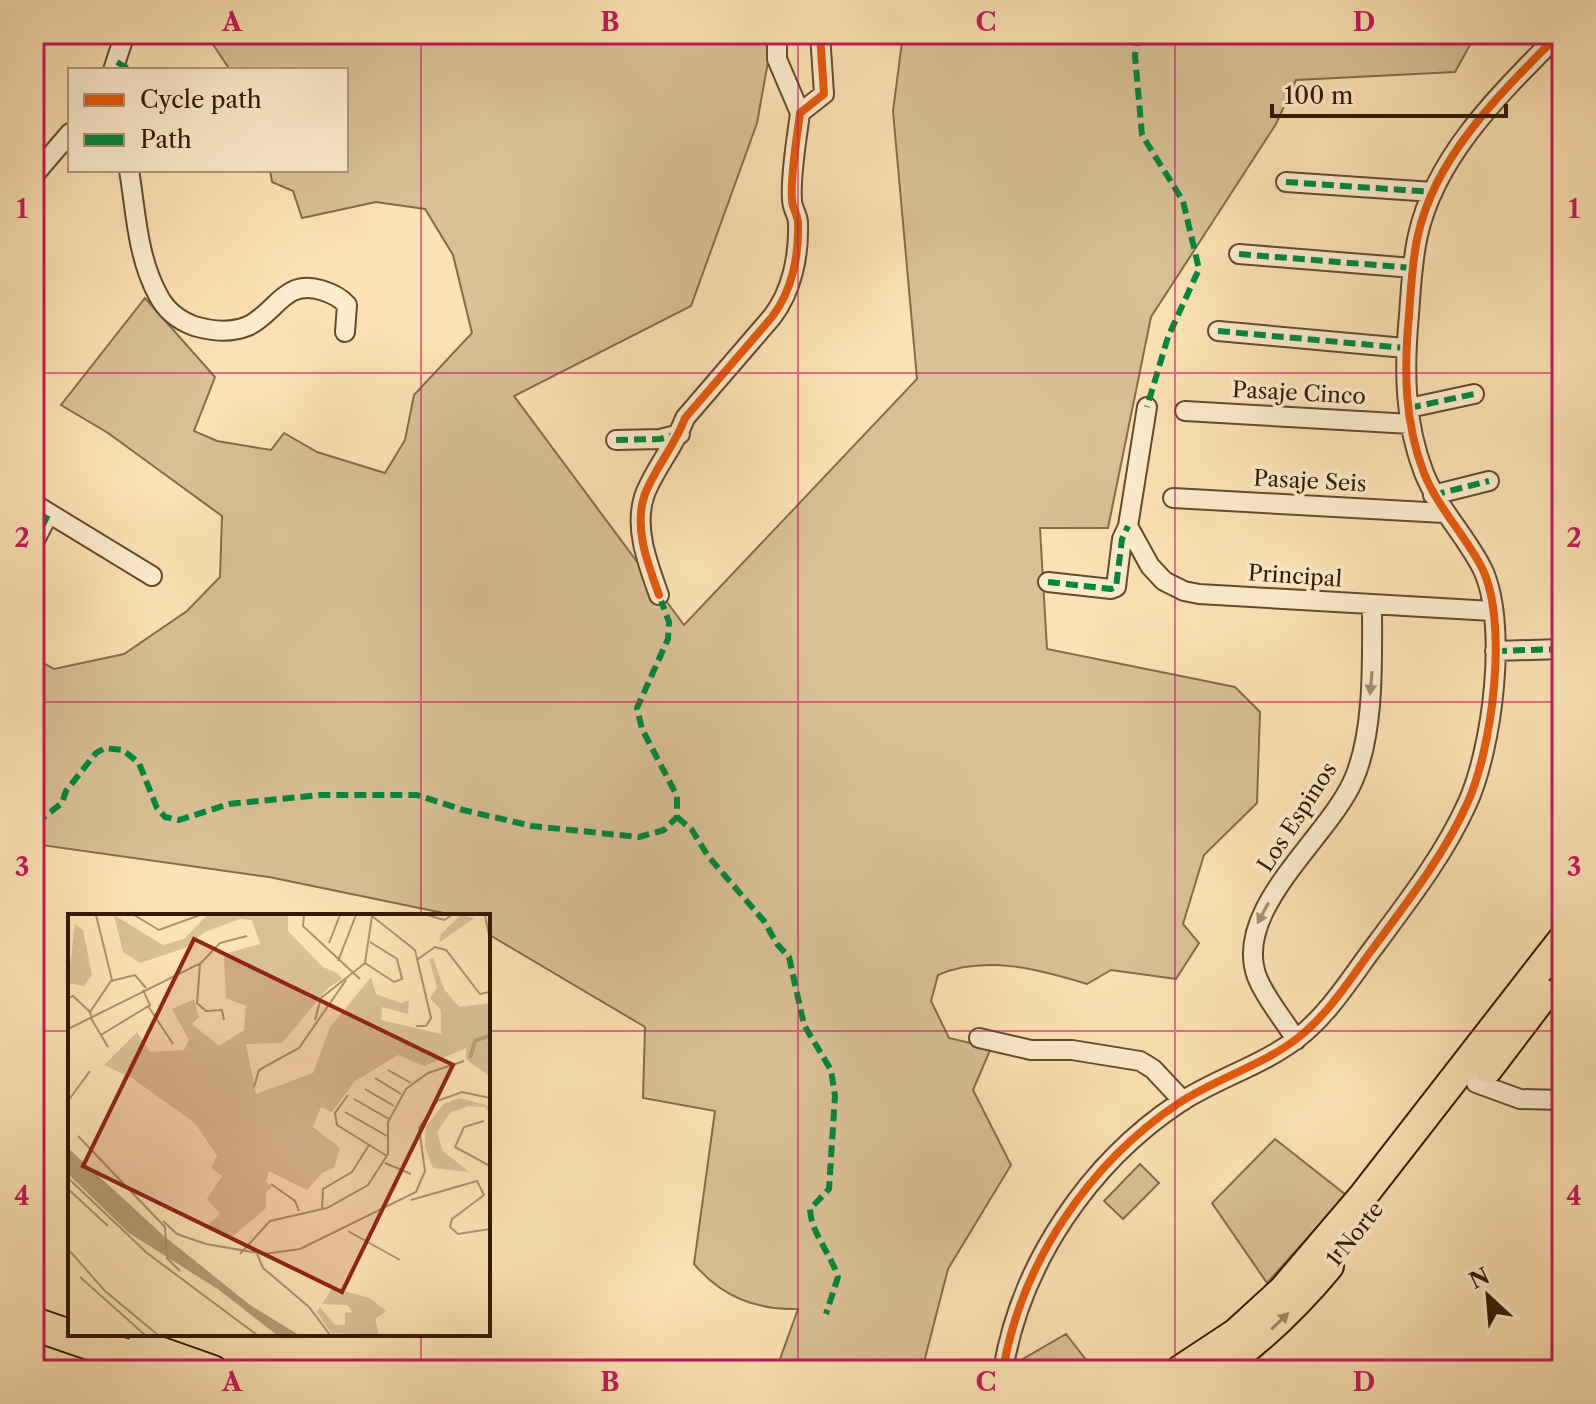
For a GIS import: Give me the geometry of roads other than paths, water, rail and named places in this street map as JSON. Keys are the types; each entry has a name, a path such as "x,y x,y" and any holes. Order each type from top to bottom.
{"highway":[{"path":"34,1324 68,1336"},
{"path":"69,1336 168,1370"}],"main road":[{"path":"1468,1078 1562,940"},
{"path":"1468,1078 1562,971"},
{"name":"1 Norte","path":"1180,1370 1236,1333 1283,1290 1468,1078"},
{"name":"1 Norte","path":"1219,1370 1297,1304 1468,1078"},
{"path":"34,1308 68,1320"},
{"path":"115,1336 213,1370"},
{"path":"34,1340 119,1370"}],"street":[{"path":"120,67 125,34"},
{"path":"659,595 647,561 641,527 644,496 680,434 685,418 784,301 795,264 798,222 792,200 800,113 777,59 777,34"},
{"path":"800,113 824,94 820,34"},
{"path":"1003,1370 1022,1300 1039,1259 1088,1187 1121,1151 1183,1101 1296,1040 1319,1019 1407,902 1457,825 1476,783 1488,736 1495,651 1492,611 1485,575 1433,495 1417,455 1410,416 1405,348 1413,268 1419,232 1441,176 1495,99 1559,34"},
{"path":"34,175 68,135"},
{"path":"129,172 136,229 150,276 169,312 182,322 220,331 251,325 291,291 303,286 329,293 347,305 345,332"},
{"path":"1286,182 1433,192"},
{"path":"1239,254 1413,268"},
{"path":"1218,331 1405,348"},
{"name":"Pasaje Cinco","path":"1185,411 1410,416 1474,394"},
{"path":"1048,582 1116,587 1147,407"},
{"path":"616,440 660,439 680,434"},
{"path":"1433,495 1489,481"},
{"name":"Pasaje Seis","path":"1173,498 1444,513"},
{"path":"34,542 42,508 152,576"},
{"name":"Principal","path":"1128,526 1150,566 1164,581 1184,591 1492,611"},
{"name":"Los Espinos","path":"1296,1040 1258,979 1253,957 1254,934 1263,911 1340,804 1354,778 1362,750 1372,679 1372,605"},
{"path":"1495,651 1562,649"},
{"path":"979,1038 1031,1050 1072,1050 1140,1061 1153,1069 1183,1101"},
{"path":"1468,1078 1520,1099 1562,1100"}]}
